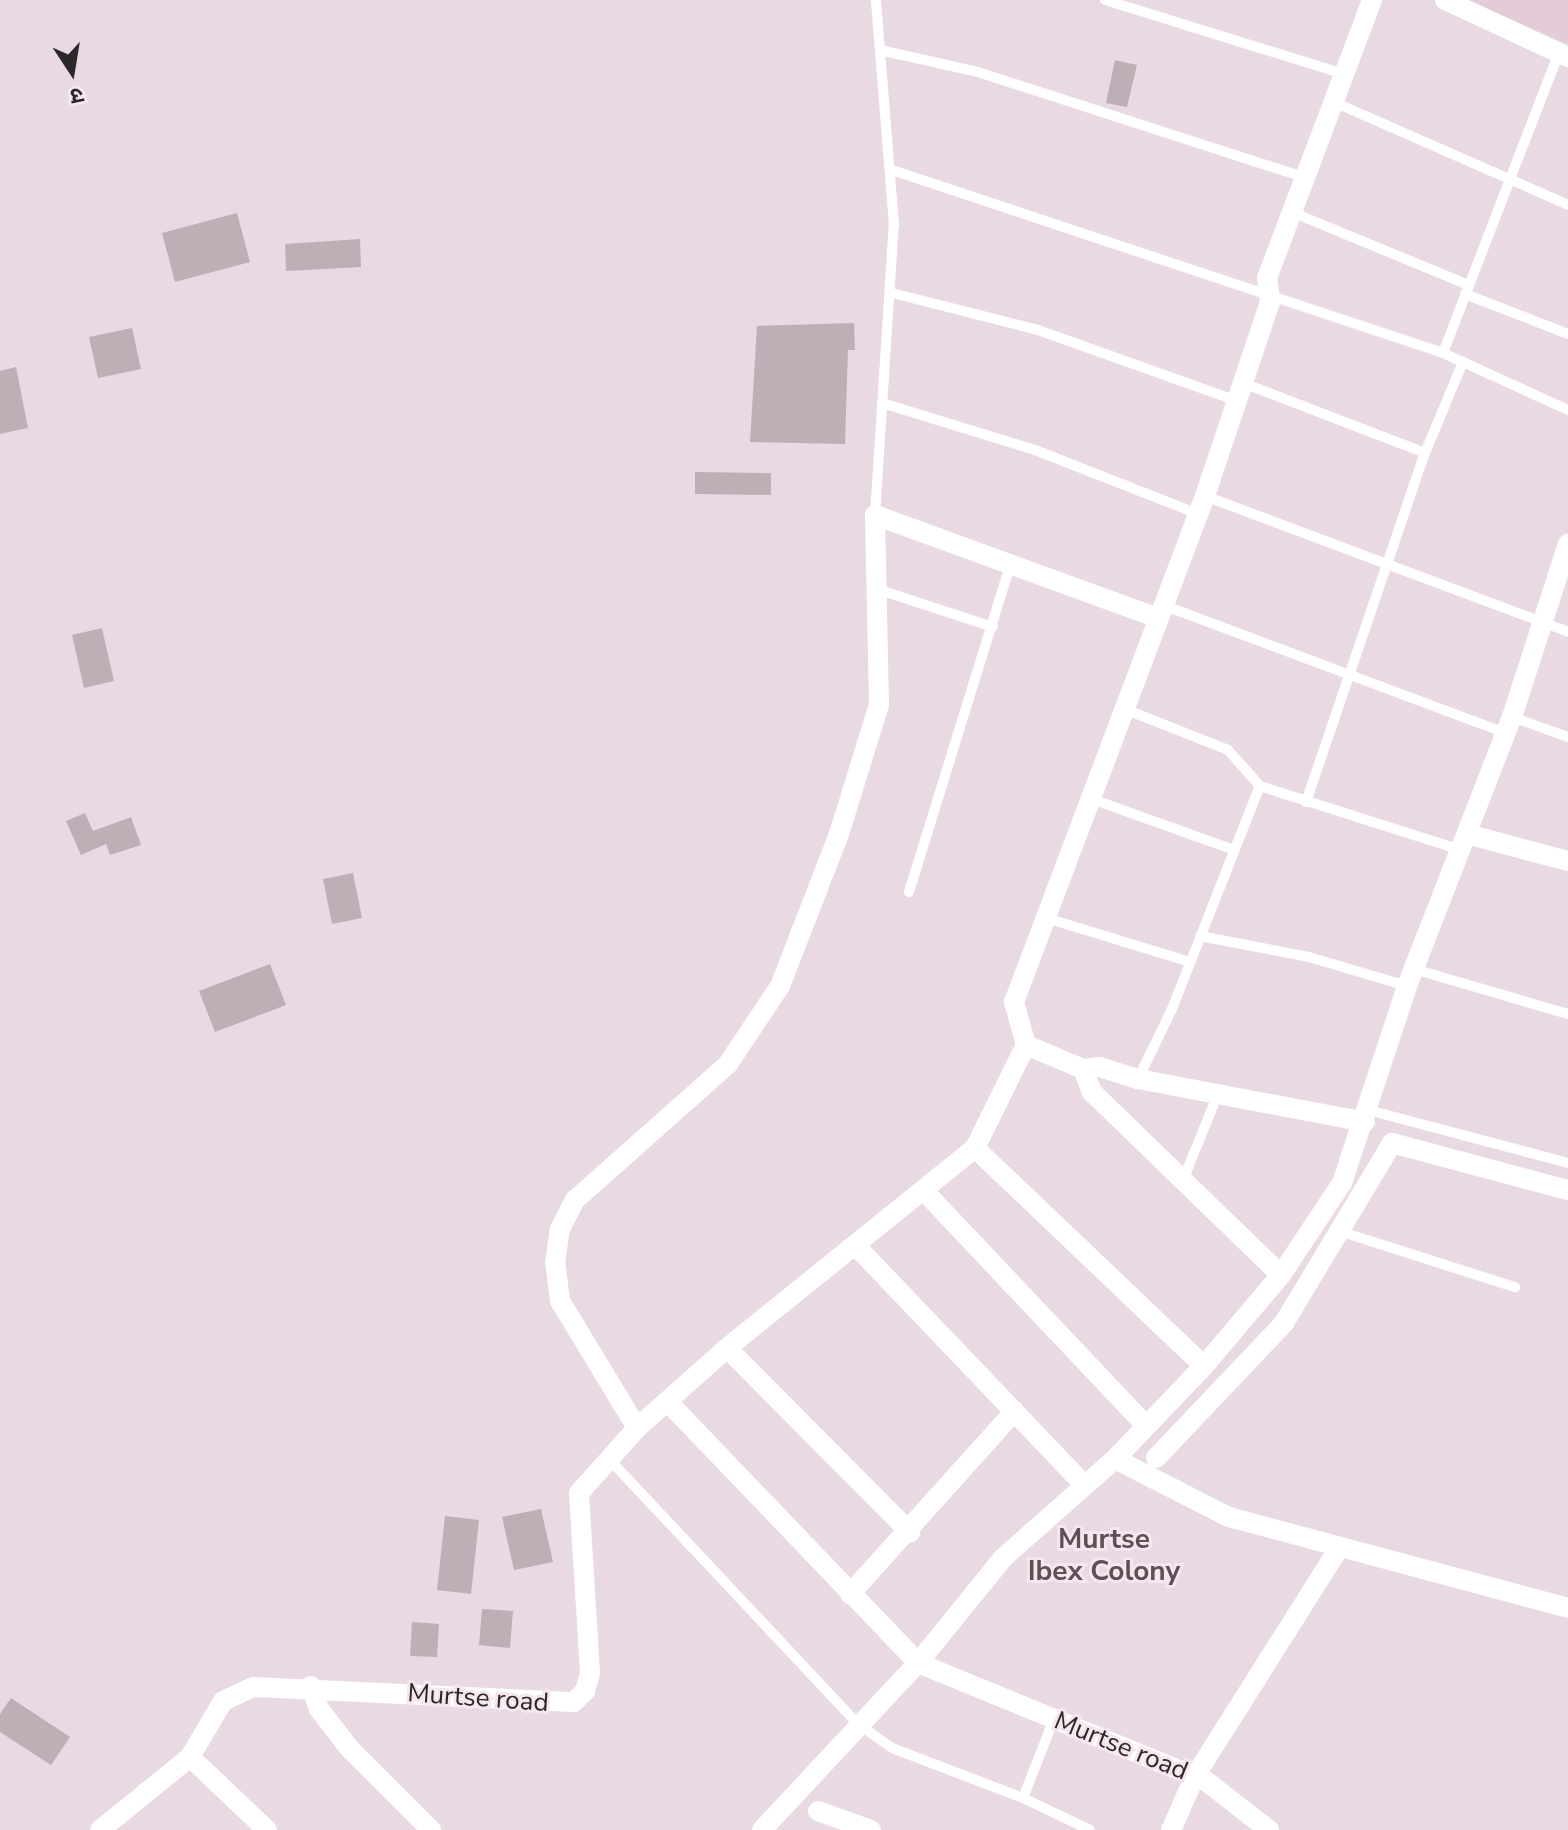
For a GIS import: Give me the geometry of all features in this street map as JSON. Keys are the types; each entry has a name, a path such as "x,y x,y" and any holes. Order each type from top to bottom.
{"street":[{"path":"1204,1366 975,1148 1026,1045 1014,1002 1158,611 1202,505 1270,302 1267,278 1336,103 1372,0"},
{"path":"1445,0 1564,55"},
{"path":"637,1428 560,1301 555,1263 560,1229 575,1200 728,1064 780,986 834,849 879,705 875,515 1010,565 1158,611"},
{"path":"762,1830 857,1723 918,1663 1003,1558 1083,1484 1115,1459 1204,1366 1281,1275 1342,1183 1410,978 1509,725 1568,544"},
{"path":"1464,842 1568,861"},
{"path":"1026,1045 1083,1069 1100,1067 1138,1079 1218,1094 1366,1116"},
{"path":"1083,1069 1092,1092 1281,1275"},
{"path":"1156,1458 1284,1323 1392,1143 1568,1190"},
{"name":"Murtse road","path":"107,1828 190,1757 223,1701 253,1687 311,1686 574,1702 585,1691 590,1673 579,1493 637,1428 727,1348 925,1192 975,1148"},
{"path":"925,1192 1146,1426"},
{"path":"855,1245 1083,1484"},
{"path":"727,1348 910,1532"},
{"path":"667,1401 918,1663"},
{"path":"850,1594 910,1532 1015,1411"},
{"path":"1115,1459 1229,1517 1568,1608"},
{"path":"1171,1830 1195,1776 1339,1548"},
{"name":"Murtse road","path":"918,1663 1195,1776 1269,1830"},
{"path":"311,1686 319,1709 350,1749 431,1830"},
{"path":"190,1757 267,1830"},
{"path":"798,1791 818,1821 871,1830"}],"lane":[{"path":"875,515 892,293 892,170 876,0"},
{"path":"1105,0 1346,75"},
{"path":"880,50 978,72 1307,178"},
{"path":"1443,353 1508,181 1564,55"},
{"path":"1336,103 1568,205"},
{"path":"892,170 1268,291 1443,353 1568,410"},
{"path":"1294,213 1568,334"},
{"path":"892,293 1038,330 1238,391 1425,453"},
{"path":"1306,802 1347,674 1389,565 1425,453 1463,362"},
{"path":"882,403 1389,565 1568,632"},
{"path":"909,892 1010,565"},
{"path":"875,588 993,627"},
{"path":"1158,611 1509,725 1568,737"},
{"path":"1122,708 1228,750 1260,786 1306,802 1464,842"},
{"path":"1138,1079 1190,962 1260,786"},
{"path":"1088,797 1234,850"},
{"path":"1043,917 1190,962"},
{"path":"1200,936 1410,978 1568,1014"},
{"path":"1183,1180 1218,1094"},
{"path":"1366,1116 1568,1163"},
{"path":"1339,1231 1515,1287"},
{"path":"609,1459 857,1723 892,1748 1023,1798 1090,1830"},
{"path":"1023,1798 1054,1719"}],"shaded area":[{"path":"1467,0 1568,0 1568,44"}],"building":[{"path":"1115,60 1137,65 1127,107 1106,103"},
{"path":"237,213 250,262 175,282 162,233"},
{"path":"360,239 361,267 286,271 285,244"},
{"path":"854,323 855,350 848,350 845,444 750,442 757,326"},
{"path":"132,328 141,369 98,378 89,337"},
{"path":"16,367 28,428 0,434 0,371"},
{"path":"695,472 771,473 771,495 695,494"},
{"path":"102,628 114,681 84,688 72,635"},
{"path":"85,813 93,831 131,817 141,845 110,855 106,844 81,855 66,821"},
{"path":"353,873 362,918 332,924 323,879"},
{"path":"270,964 286,1005 215,1032 199,991"},
{"path":"541,1509 553,1562 514,1570 502,1517"},
{"path":"445,1516 479,1520 471,1594 437,1590"},
{"path":"482,1609 513,1611 510,1648 479,1645"},
{"path":"412,1622 439,1624 437,1657 410,1656"},
{"path":"11,1698 70,1737 51,1765 0,1732 0,1714"}],"district":[{"name":"Murtse Ibex Colony","path":"1104,1555"}]}
